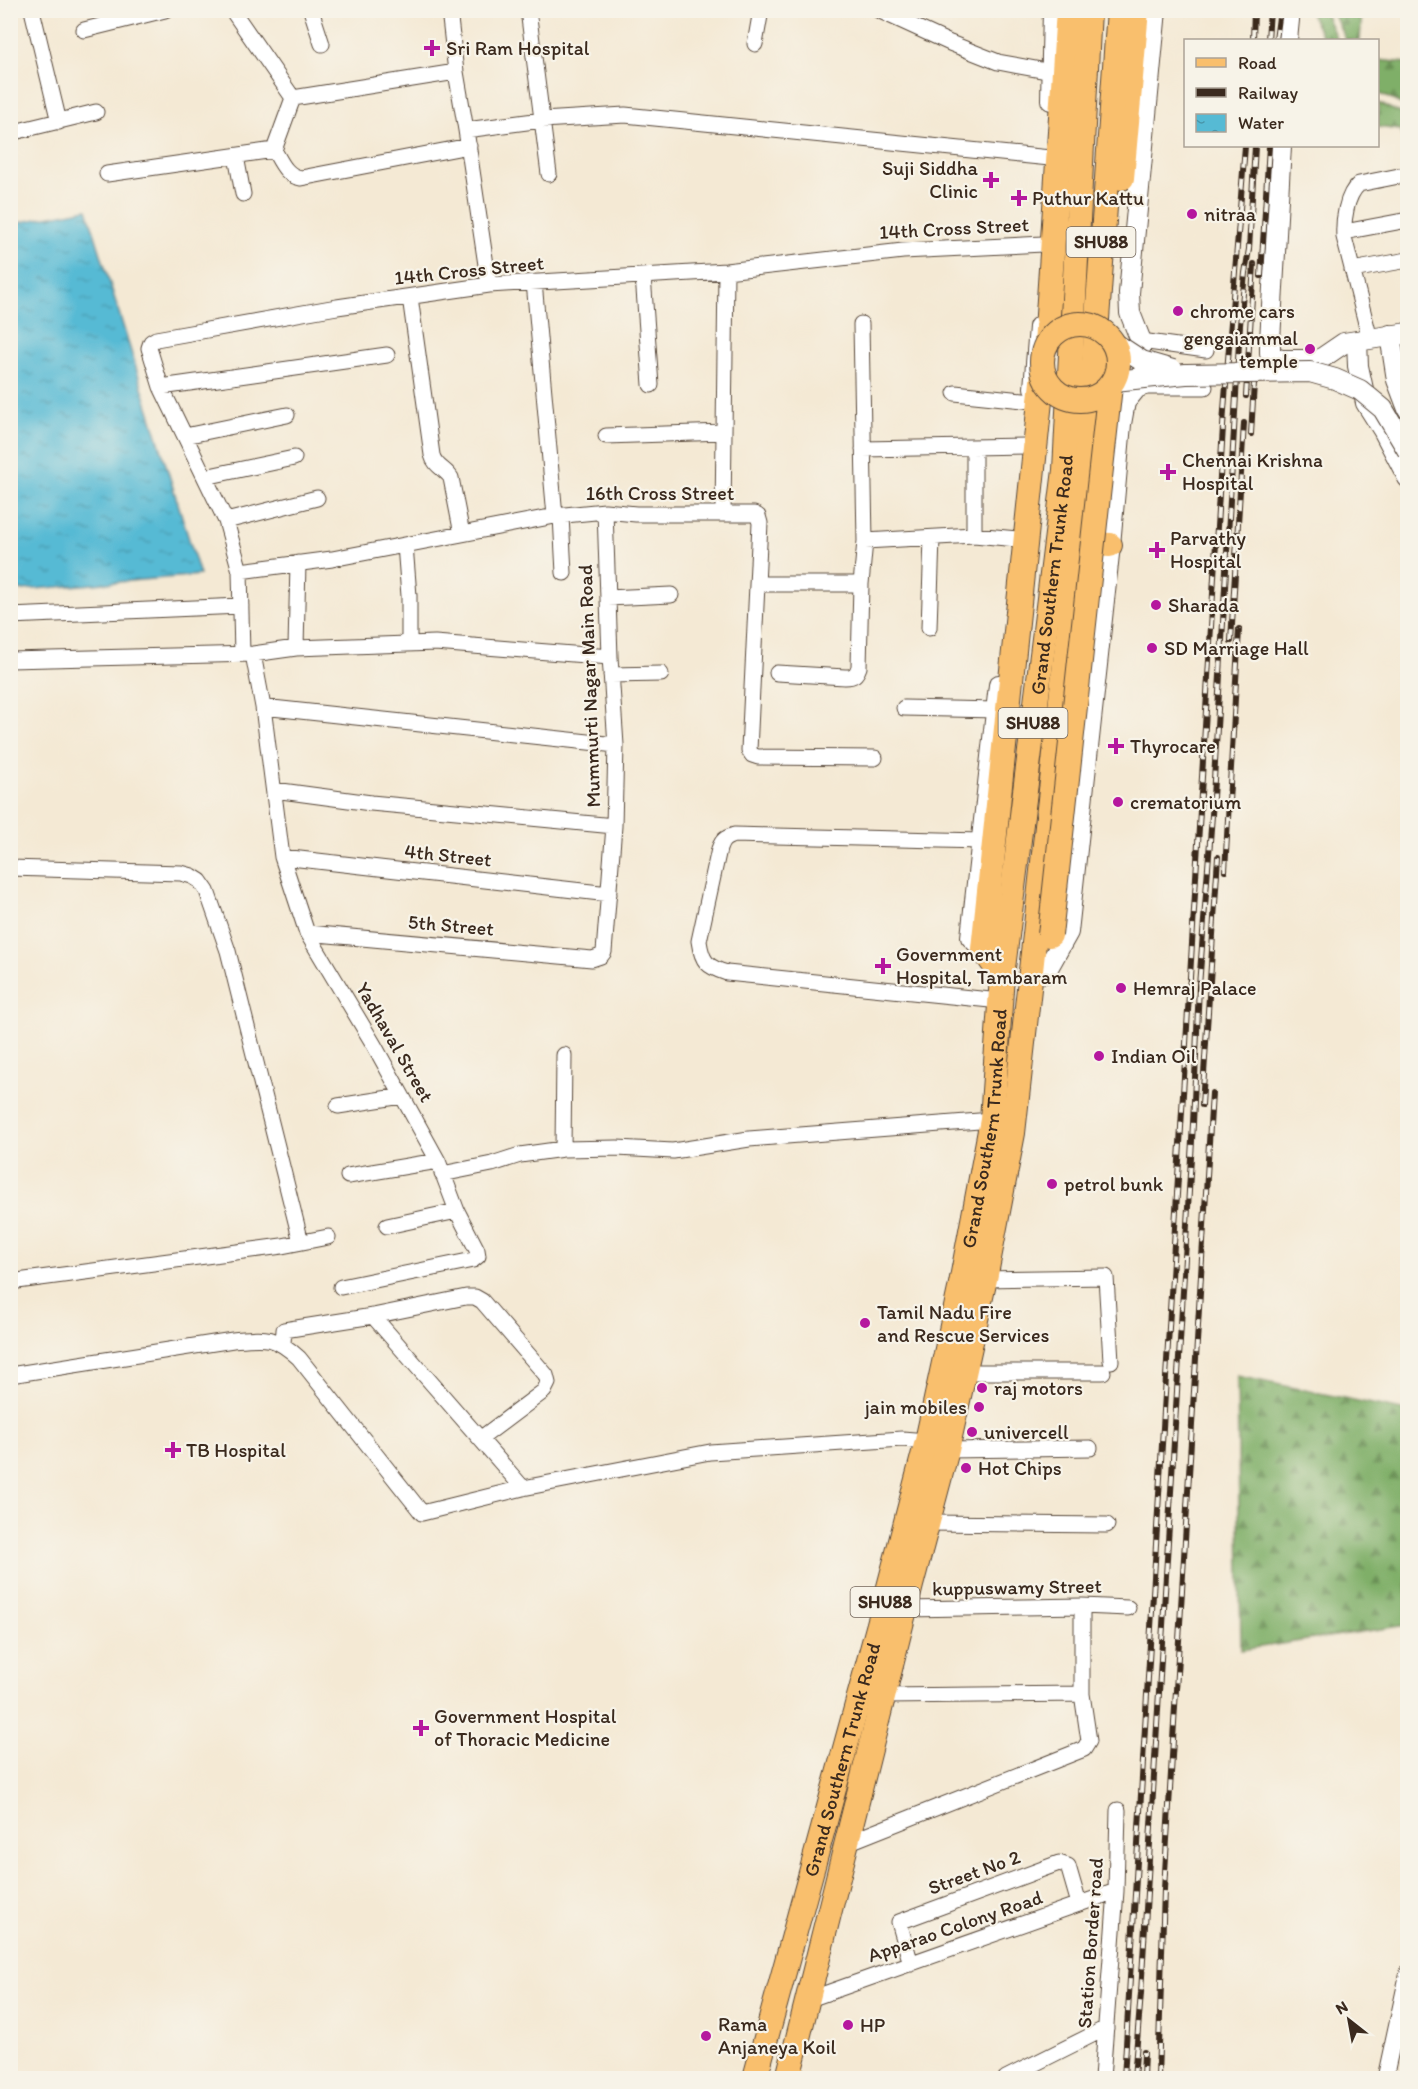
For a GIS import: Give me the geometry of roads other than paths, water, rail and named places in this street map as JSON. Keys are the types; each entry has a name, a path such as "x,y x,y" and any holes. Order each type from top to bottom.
{"main road":[{"path":"1046,345 1068,10"},
{"name":"Grand Southern Trunk Road","path":"788,2079 928,1523 960,1289 992,1120 1002,976 1065,470 1089,10"},
{"name":"Grand Southern Trunk Road","path":"755,2079 888,1592 937,1445 965,1372 1013,1133 1037,980 1086,474 1119,10"},
{"path":"1037,980 1050,935 1119,386 1119,362 1111,339 1137,10"},
{"path":"1002,976 984,942 1043,372 1042,354 1053,335 1074,324 1087,324 1098,328 1111,339"},
{"path":"1043,372 1047,383 1055,392 1072,399 1090,399 1119,386"},
{"path":"1079,543 1110,545"}],"street":[{"path":"32,10 59,122"},
{"path":"84,30 165,10"},
{"path":"232,10 293,98"},
{"path":"310,10 322,44"},
{"path":"449,10 456,72 489,285"},
{"path":"528,10 549,174"},
{"path":"755,44 761,10"},
{"path":"878,10 998,62 1052,72"},
{"path":"984,942 971,937 1033,401 1050,158 1053,10"},
{"path":"1037,980 1068,932 1106,627 1110,545 1125,402 1119,386 1141,341 1130,313 1129,293 1156,10"},
{"path":"1287,39 1290,10"},
{"path":"293,98 456,72"},
{"path":"274,150 293,98"},
{"path":"10,133 96,112"},
{"path":"466,130 542,120 625,115 1050,158"},
{"path":"274,150 288,173 292,177 301,178 469,146"},
{"path":"1281,147 1270,352 1272,357 1282,360 1319,360 1357,341 1399,334 1397,380 1407,410"},
{"path":"107,174 274,150"},
{"path":"236,156 243,194"},
{"path":"1404,175 1362,182 1354,188 1343,226 1352,270 1358,366 1366,403 1407,477"},
{"path":"1344,232 1407,220"},
{"name":"14th Cross Street","path":"274,790 263,707 248,654 241,606 240,571 226,521 161,387 149,348 151,342 156,339 489,285 726,271 903,251 1043,244"},
{"path":"1352,270 1407,260"},
{"path":"723,514 726,271"},
{"path":"643,276 651,385"},
{"path":"534,282 564,573"},
{"path":"410,297 432,455 436,464 448,472 451,478 462,534"},
{"path":"777,673 852,677 856,674 858,667 865,541 861,324"},
{"path":"1111,339 1142,362 1186,374"},
{"path":"1141,341 1206,350"},
{"path":"161,387 387,355"},
{"path":"1119,386 1186,374 1310,372 1335,379 1360,390 1383,409 1407,451"},
{"path":"1119,386 1205,387"},
{"path":"956,393 1033,401"},
{"path":"185,436 287,415"},
{"path":"606,435 724,432"},
{"path":"863,449 1028,446"},
{"path":"974,447 974,536"},
{"path":"205,477 294,458"},
{"path":"226,521 317,498"},
{"name":"16th Cross Street","path":"240,571 405,545 558,516 605,512 754,514 760,519 759,584 749,750 752,755 758,757 875,758"},
{"name":"Mummurti Nagar Main Road","path":"592,959 604,952 614,826 616,745 610,657 605,512"},
{"path":"865,541 974,536 1017,539"},
{"path":"929,628 932,538"},
{"path":"405,545 409,637"},
{"path":"296,648 298,563"},
{"path":"759,584 861,584"},
{"path":"608,598 671,595"},
{"path":"10,616 241,606"},
{"path":"10,660 248,654 296,648 435,643 610,657"},
{"path":"611,675 661,674"},
{"path":"263,707 616,745"},
{"path":"904,708 996,710"},
{"path":"274,790 371,803 614,826"},
{"name":"Yadhaval Street","path":"274,790 282,857 307,933 402,1096 440,1168 457,1211 477,1250 477,1256 473,1260 341,1287"},
{"path":"981,841 734,835 726,837 721,841 719,849 699,941 700,952 711,968 727,973 1000,1001"},
{"name":"4th Street","path":"282,857 609,894"},
{"path":"10,868 181,873 200,881 207,891 228,951 301,1242"},
{"name":"5th Street","path":"307,933 592,959"},
{"path":"563,1149 564,1055"},
{"path":"338,1106 402,1096"},
{"path":"348,1176 492,1164 520,1155 563,1149 616,1148 673,1151 749,1139 992,1120"},
{"path":"387,1226 457,1211"},
{"path":"10,1282 328,1237"},
{"path":"965,1372 1107,1366 1106,1277 985,1279"},
{"path":"283,1343 284,1330 475,1297 482,1301 546,1375 548,1383 544,1391 480,1439"},
{"path":"373,1316 524,1488"},
{"path":"10,1375 233,1340 268,1338 283,1343 299,1359 422,1514 524,1488 710,1452 902,1439 937,1445 1090,1448"},
{"path":"928,1523 1107,1525"},
{"path":"847,1844 1078,1753 1088,1745 1082,1694 1082,1606"},
{"name":"kuppuswamy Street","path":"906,1609 1082,1606 1128,1608"},
{"path":"884,1696 1082,1694"},
{"name":"Station Border road","path":"1102,2079 1116,1891 1118,1810"},
{"name":"Street No 2","path":"910,1964 899,1922 1059,1863 1068,1866 1079,1904"},
{"name":"Apparao Colony Road","path":"807,2000 1116,1891"},
{"path":"1385,2079 1402,2019 1407,1972"},
{"path":"1013,2077 1106,2028"}],"water":[{"path":"87,209 200,575 11,591 11,224"}],"railway":[{"path":"1253,39 1254,10"},
{"path":"1268,39 1270,10"},
{"path":"1276,39 1280,10"},
{"path":"1124,2078 1224,410 1245,147"},
{"path":"1134,2078 1141,1993 1240,325 1249,249 1255,147"},
{"path":"1261,276 1269,147"},
{"path":"1246,396 1254,264"},
{"path":"1251,434 1254,383"},
{"path":"1231,641 1244,423"},
{"path":"1225,871 1239,629"},
{"path":"1202,1105 1218,857"},
{"path":"1158,2078 1164,1889 1212,1093"},
{"path":"1143,2078 1144,2052"}],"place":[{"name":"Sri Ram Hospital","path":"432,48"},
{"name":"Suji Siddha Clinic","path":"991,180"},
{"name":"Puthur Kattu","path":"1019,198"},
{"name":"nitraa","path":"1192,214"},
{"name":"chrome cars","path":"1178,311"},
{"name":"gengaiammal temple","path":"1310,349"},
{"name":"Chennai Krishna Hospital","path":"1168,472"},
{"name":"Parvathy Hospital","path":"1157,550"},
{"name":"Sharada","path":"1156,605"},
{"name":"SD Marriage Hall","path":"1152,648"},
{"name":"Thyrocare","path":"1116,746"},
{"name":"crematorium","path":"1118,802"},
{"name":"Government Hospital, Tambaram","path":"883,966"},
{"name":"Hemraj Palace","path":"1121,988"},
{"name":"Indian Oil","path":"1099,1056"},
{"name":"petrol bunk","path":"1052,1184"},
{"name":"Tamil Nadu Fire and Rescue Services","path":"865,1323"},
{"name":"raj motors","path":"982,1388"},
{"name":"jain mobiles","path":"979,1407"},
{"name":"univercell","path":"972,1432"},
{"name":"TB Hospital","path":"173,1450"},
{"name":"Hot Chips","path":"966,1468"},
{"name":"Government Hospital of Thoracic Medicine","path":"421,1728"},
{"name":"HP","path":"848,2025"},
{"name":"Rama Anjaneya Koil","path":"706,2036"}]}
